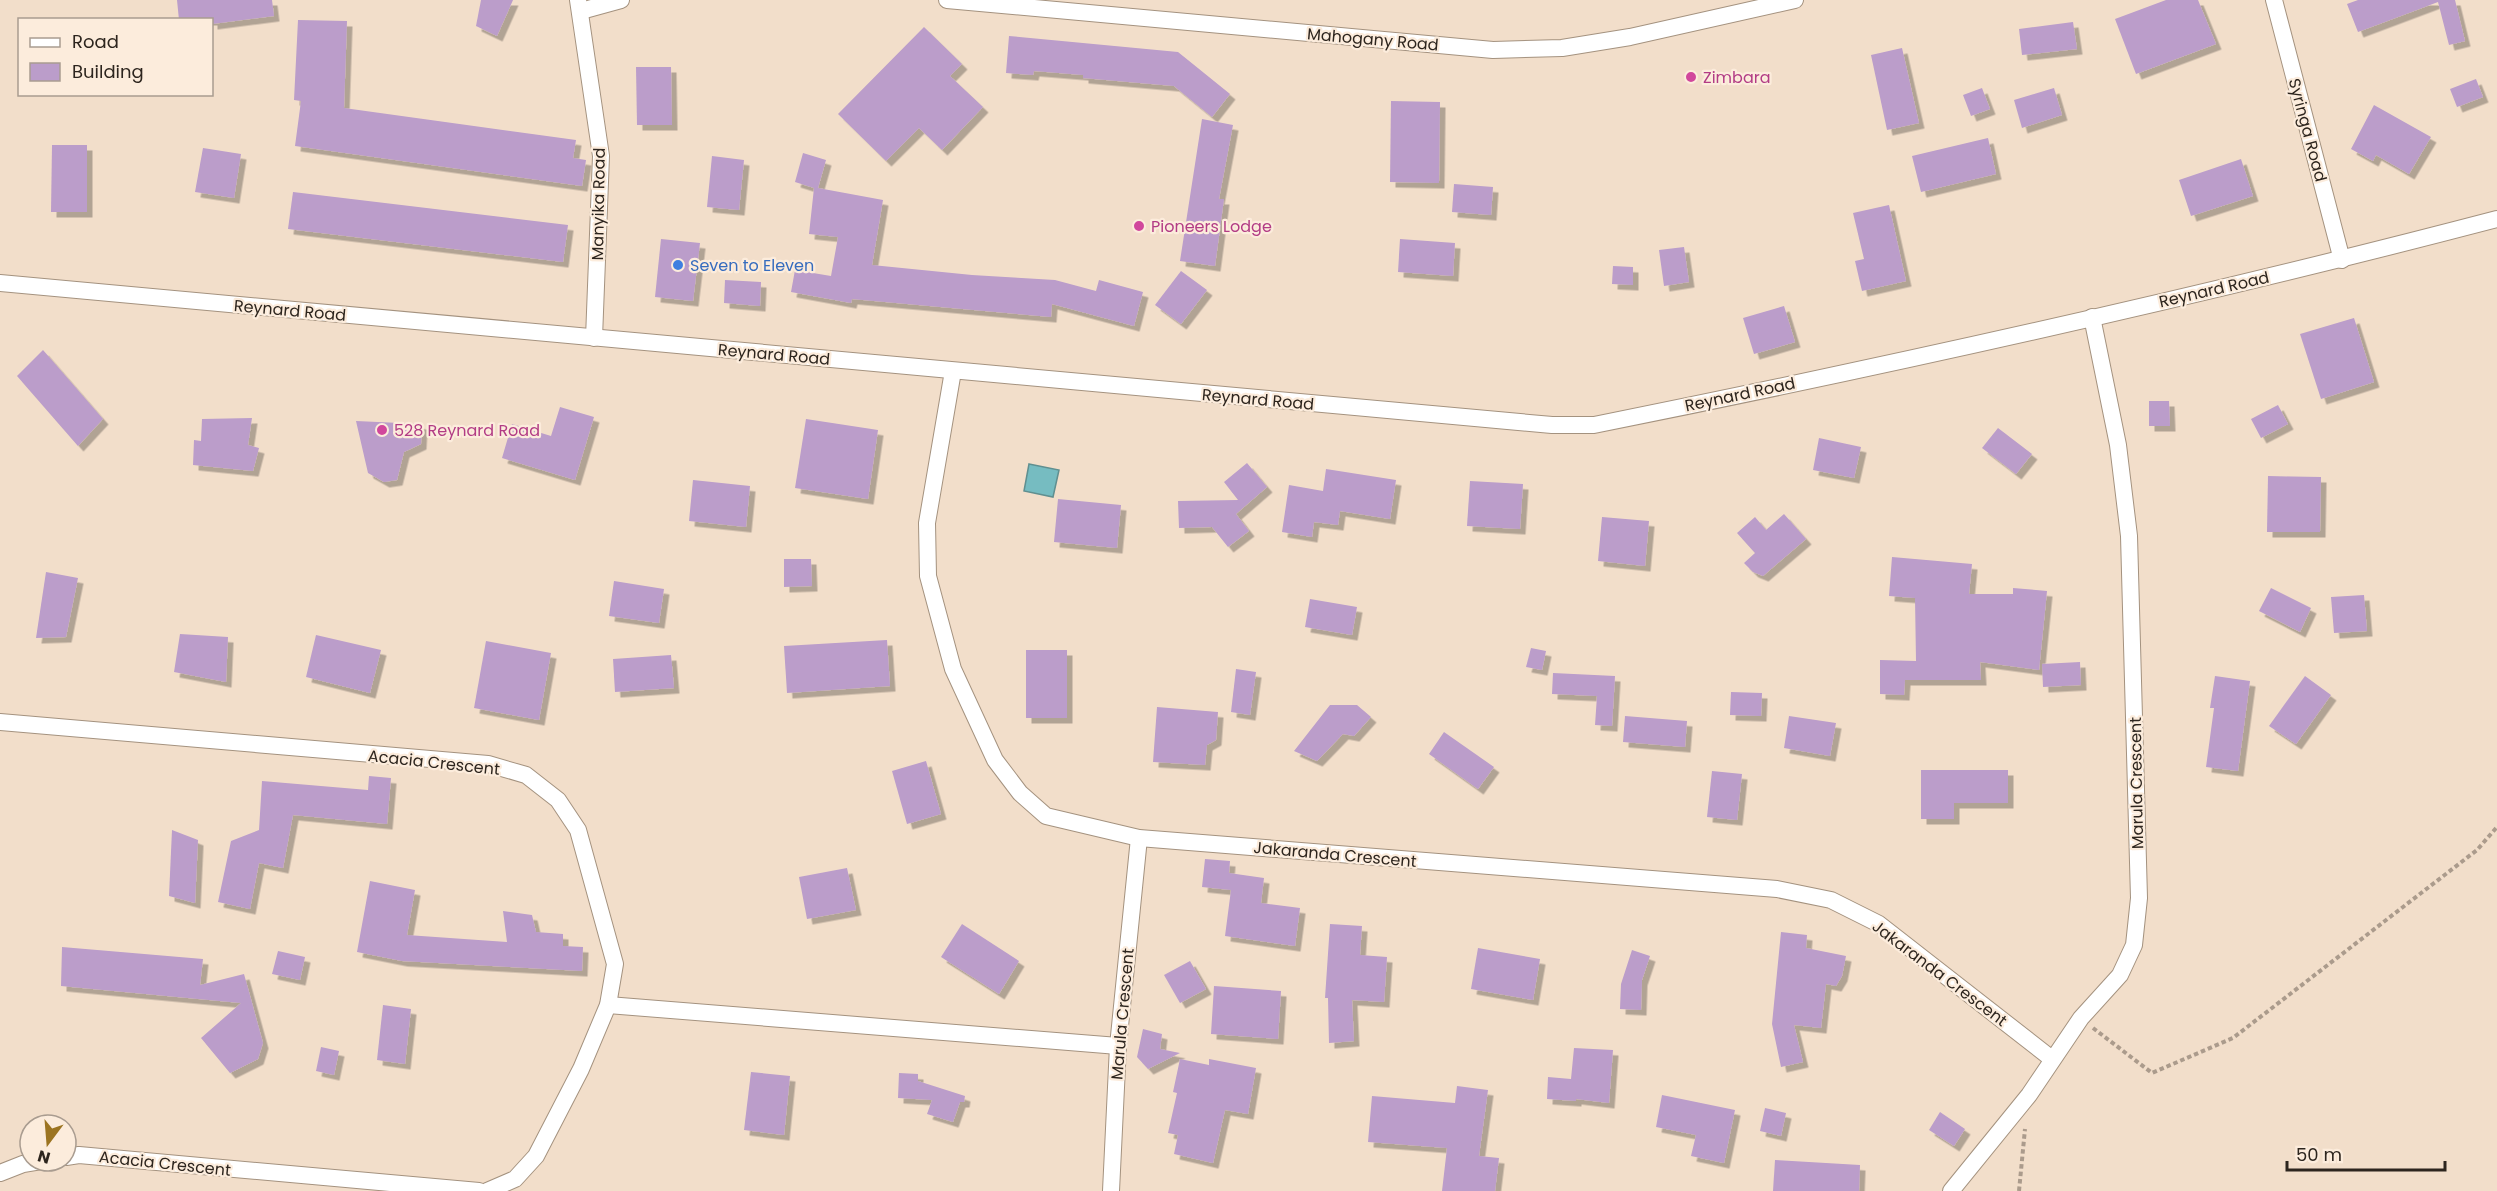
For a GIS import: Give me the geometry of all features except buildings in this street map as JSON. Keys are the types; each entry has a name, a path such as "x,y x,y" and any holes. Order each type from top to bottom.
{"street":[{"path":"580,6 621,0"},
{"name":"Mahogany Road","path":"947,0 1493,50 1562,48 1630,37 1796,0"},
{"name":"Syringa Road","path":"2274,0 2342,260"},
{"name":"Manyika Road","path":"580,6 601,156 594,338"},
{"name":"Reynard Road","path":"0,283 1552,425 1594,425 2092,317 2342,260 2497,219"},
{"name":"Marula Crescent","path":"1951,1191 2029,1095 2081,1018 2120,975 2134,945 2139,898 2129,536 2118,445 2092,317"},
{"name":"Jakaranda Crescent","path":"953,371 927,523 928,576 953,669 995,760 1020,793 1046,816 1139,838 1777,889 1832,900 1879,924 2052,1059"},
{"name":"Acacia Crescent","path":"0,722 488,764 526,775 558,800 578,830 615,964 608,1005 581,1070 536,1156 515,1179 487,1191"},
{"name":"Marula Crescent","path":"1111,1191 1118,1046 1139,838"},
{"path":"608,1005 1118,1046"},
{"name":"Acacia Crescent","path":"78,1155 478,1191"},
{"path":"0,1173 18,1166"}],"path":[{"path":"2081,1018 2152,1073 2233,1038 2477,850 2497,827"},
{"path":"2019,1191 2026,1127"}],"water":[{"path":"1029,464 1059,470 1053,497 1024,491"}],"place":[{"name":"Zimbara","path":"1691,77"},
{"name":"Pioneers Lodge","path":"1139,226"},
{"name":"Seven to Eleven","path":"678,265"},
{"name":"528 Reynard Road","path":"382,430"}]}
